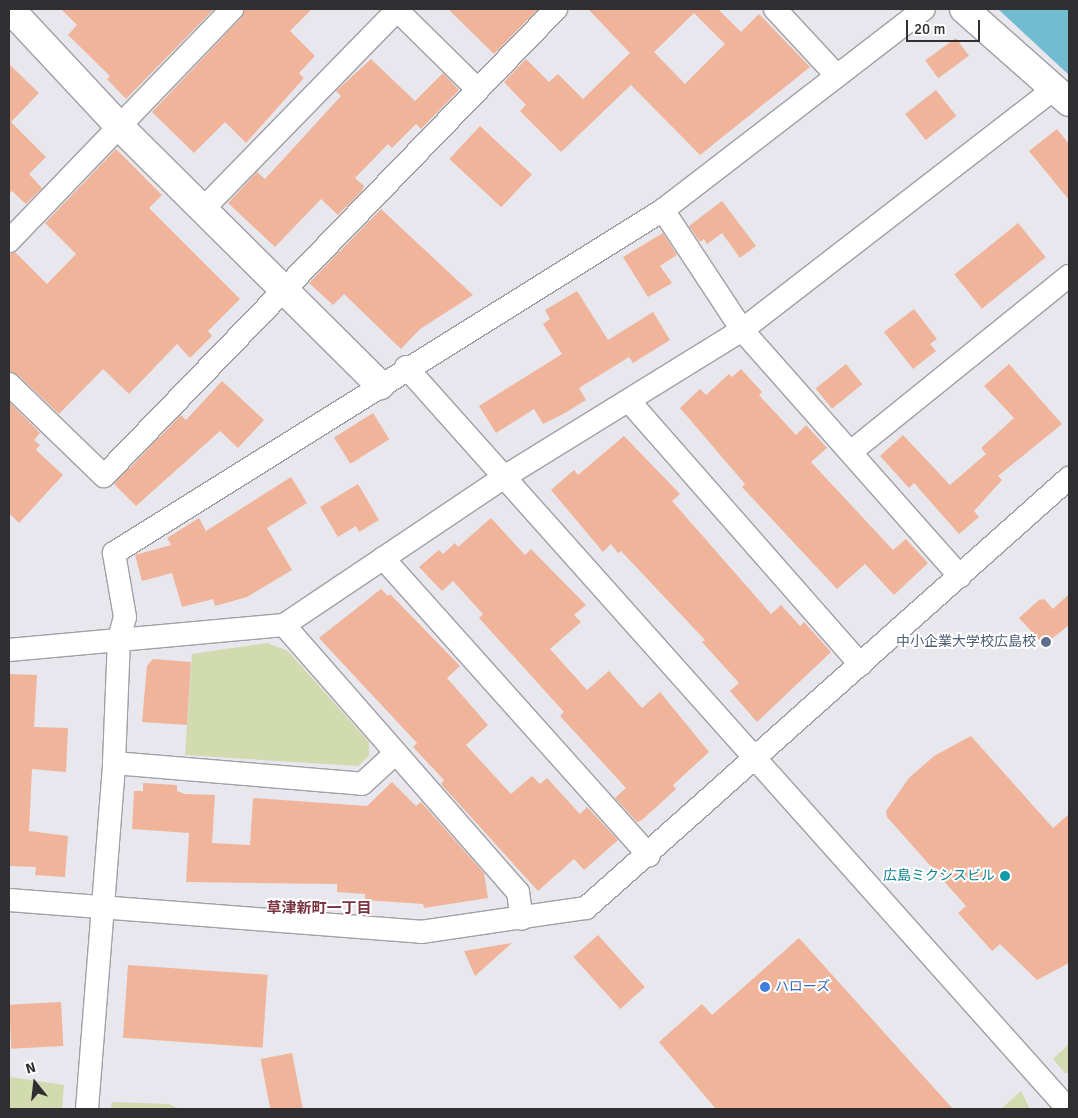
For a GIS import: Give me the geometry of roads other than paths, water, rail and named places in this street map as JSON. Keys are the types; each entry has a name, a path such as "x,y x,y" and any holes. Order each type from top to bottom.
{"street":[{"path":"10,9 119,126 204,208 380,385"},
{"path":"9,241 232,9"},
{"path":"204,208 397,9 478,90"},
{"path":"9,384 104,476 283,287 556,9"},
{"path":"775,9 837,76"},
{"path":"87,1109 101,908 114,763 119,639 125,617 114,553 406,367 663,210 924,9"},
{"path":"9,650 284,625 504,477 742,330 1062,95 964,9"},
{"path":"663,210 742,330 852,451 960,576"},
{"path":"852,451 1069,276"},
{"path":"406,367 1068,1109"},
{"path":"629,401 861,665"},
{"path":"9,900 421,932 522,919 586,908 649,855 1069,478"},
{"path":"383,558 649,855"},
{"path":"284,625 518,892 522,919"},
{"path":"114,763 362,784 396,753"}],"water":[{"path":"998,9 1069,9 1069,75"}],"place":[{"name":"中小企業大学校広島校","path":"1046,642"},
{"name":"広島ミクシスビル","path":"1005,876"},
{"name":"ハローズ","path":"765,987"}],"district":[{"name":"草津新町一丁目","path":"319,909"}]}
